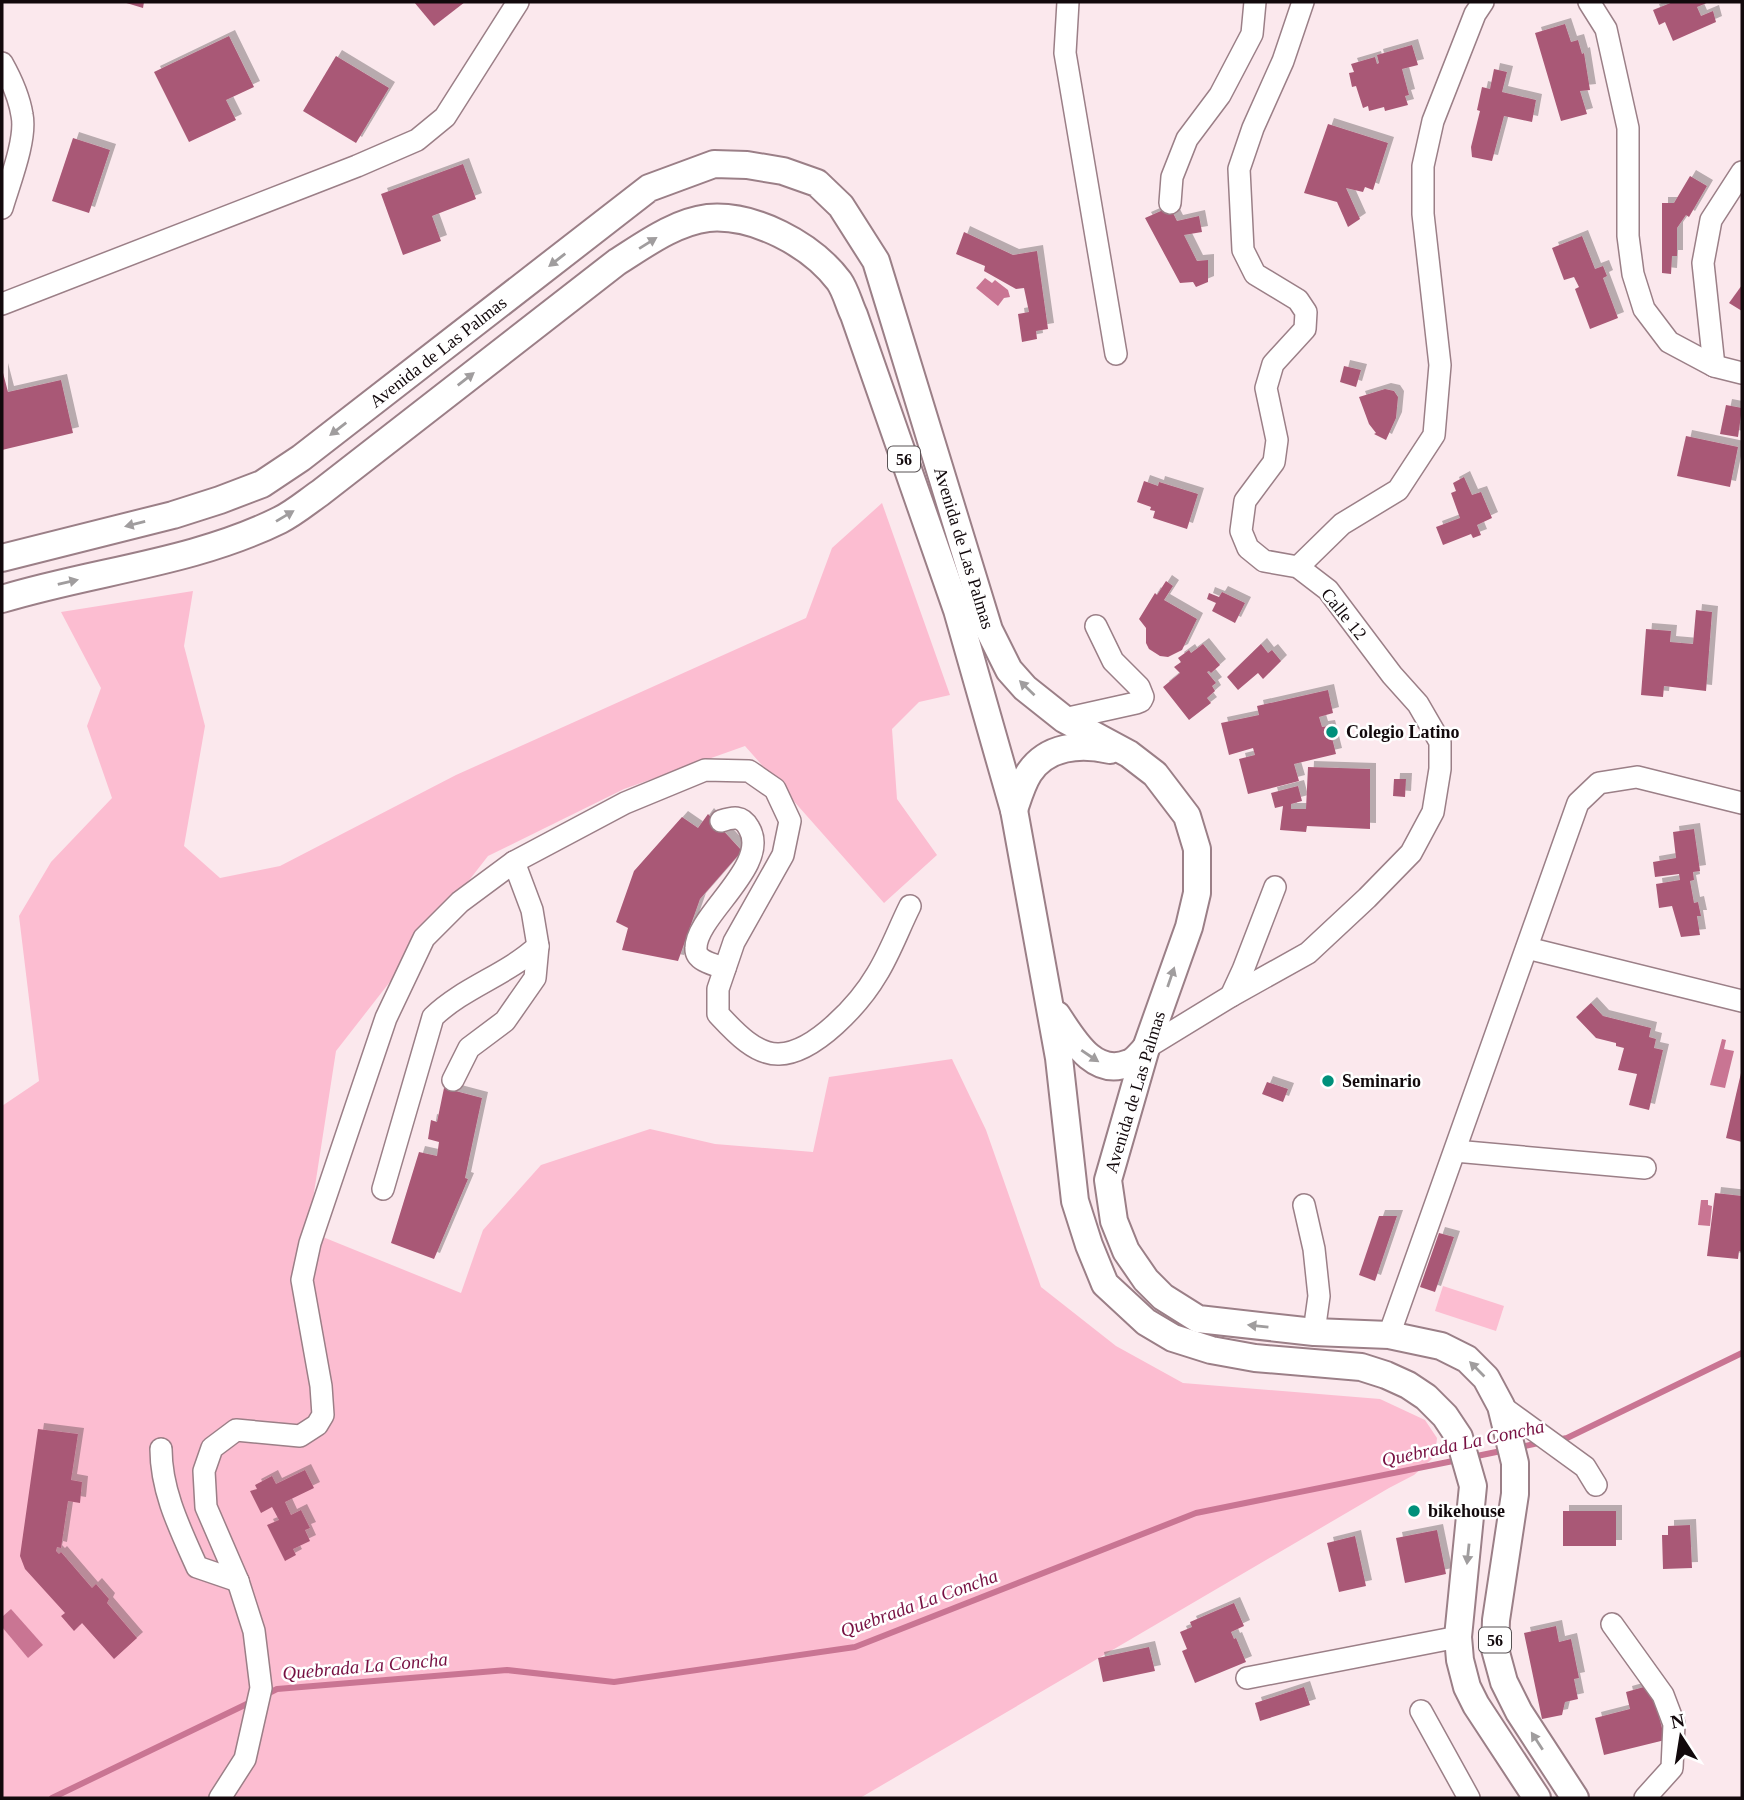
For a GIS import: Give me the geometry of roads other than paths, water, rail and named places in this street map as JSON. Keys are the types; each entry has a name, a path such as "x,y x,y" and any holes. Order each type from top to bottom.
{"main road":[{"name":"Avenida de Las Palmas","path":"2,558 173,515 262,484 301,458 649,188 714,164 747,165 783,172 817,183 841,206 876,261 989,630 1009,670 1025,688 1064,719 1129,754 1155,774 1187,816 1197,849 1196,893 1189,927 1146,1048 1108,1180 1114,1221 1126,1251 1146,1280 1163,1297 1198,1319 1314,1332 1389,1335 1441,1346 1467,1359 1486,1378 1504,1418 1515,1462 1515,1494 1494,1648 1504,1682 1519,1712 1575,1798"},
{"name":"Avenida de Las Palmas","path":"2,599 205,549 283,519 617,262 656,237 707,218 734,219 762,225 790,239 816,259 839,282 854,315 957,610 1014,810 1051,1005 1075,1201 1105,1284 1146,1322 1173,1338 1211,1350 1255,1358 1361,1367 1386,1375 1426,1397 1445,1416 1459,1437 1473,1486 1458,1637 1460,1660 1467,1686 1476,1705 1537,1798"},
{"path":"1014,810 1028,775 1043,757 1069,747 1096,747 1129,754"},
{"path":"1051,1005 1078,1048 1094,1061 1111,1066 1130,1063 1146,1048"}],"street":[{"path":"2,304 417,140 444,117 518,2"},
{"path":"1068,2 1065,53 1115,354"},
{"path":"1170,203 1172,177 1187,139 1220,95 1252,34 1255,2"},
{"name":"Calle 12","path":"1146,1048 1308,953 1411,853 1433,812 1440,769 1440,742 1418,704 1392,675 1328,590 1298,567 1264,561 1248,548 1241,531 1245,501 1274,461 1277,440 1266,388 1273,364 1304,329 1306,312 1298,300 1255,274 1243,250 1239,169 1253,128 1283,61 1303,2"},
{"path":"1298,567 1342,524 1398,490 1434,435 1440,365 1423,214 1423,166 1433,121 1475,14 1483,2"},
{"path":"1588,2 1606,29 1628,128 1628,236 1633,274 1644,309 1669,342 1714,366 1742,373"},
{"path":"2,63 15,89 23,118 19,153 2,208"},
{"path":"1714,366 1703,263 1711,219 1742,172"},
{"path":"1064,719 1136,703 1143,697 1139,687 1113,661 1096,626"},
{"path":"220,1798 245,1759 261,1688 254,1631 238,1581 206,1507 204,1471 212,1448 236,1430 300,1436 317,1425 323,1415 321,1386 302,1280 310,1243 386,1018 425,939 460,902 514,862 625,803 705,770 749,771 775,789 790,821 783,855 734,942 718,989 718,1014 738,1036 755,1046 778,1054 796,1050 821,1037 845,1015 877,975 910,906"},
{"path":"1389,1335 1578,803 1599,783 1637,777 1742,803"},
{"path":"721,821 735,817 744,820 751,831 753,843 749,858 729,894 703,929 696,947 698,956 725,968"},
{"path":"453,1080 469,1048 505,1021 536,978 538,946 532,910 514,862"},
{"path":"1231,996 1275,887"},
{"path":"383,1189 433,1017 447,1004 522,961 538,946"},
{"path":"1527,948 1742,1001"},
{"path":"1455,1151 1645,1168"},
{"path":"1304,1205 1314,1249 1319,1296 1314,1332"},
{"path":"1504,1418 1584,1467 1595,1485"},
{"path":"161,1449 161,1473 180,1530 197,1567 238,1581"},
{"path":"1612,1624 1662,1695 1674,1724 1672,1768 1646,1798"},
{"path":"1247,1678 1458,1637"},
{"path":"1421,1711 1469,1798"}],"waterway":[{"name":"Quebrada La Concha","path":"1557,1440 1567,1438 1742,1353"},
{"name":"Quebrada La Concha","path":"1516,1448 1543,1442"},
{"name":"Quebrada La Concha","path":"1472,1457 1506,1450"},
{"name":"Quebrada La Concha","path":"265,1695 277,1689 507,1670 614,1682 855,1647 1196,1513 1458,1460"},
{"name":"Quebrada La Concha","path":"52,1798 253,1701"}],"place":[{"name":"Colegio Latino","path":"1332,732"},
{"name":"Seminario","path":"1328,1081"},
{"name":"bikehouse","path":"1414,1511"}]}
